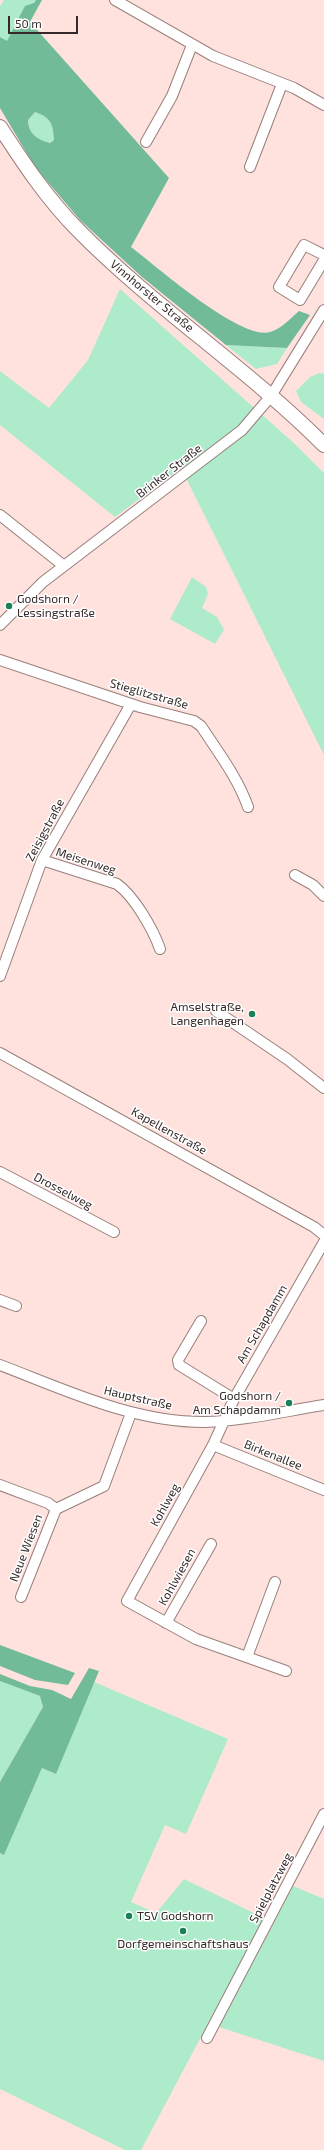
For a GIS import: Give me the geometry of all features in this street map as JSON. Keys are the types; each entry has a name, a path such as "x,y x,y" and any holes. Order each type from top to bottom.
{"street":[{"path":"115,0 129,3 192,44 227,63 282,84 324,105"},
{"path":"146,142 172,96 192,44"},
{"path":"250,167 282,84"},
{"name":"Vinnhorster Straße","path":"0,127 49,198 96,248 123,273 271,396 324,445"},
{"path":"324,255 304,245 279,288 300,300 324,260"},
{"name":"Brinker Straße","path":"0,626 43,582 242,430 271,396 324,310"},
{"path":"0,515 64,566"},
{"name":"Stieglitzstraße","path":"0,660 131,704 194,721 201,726 243,794 248,807"},
{"name":"Zeisigstraße","path":"0,976 42,860 131,704"},
{"name":"Meisenweg","path":"42,860 117,884 126,890 155,935 160,948"},
{"path":"295,875 313,885 324,896"},
{"path":"216,1011 287,1059 324,1088"},
{"name":"Kapellenstraße","path":"0,1053 314,1227 323,1242"},
{"name":"Drosselweg","path":"0,1172 114,1232"},
{"name":"Am Schapdamm","path":"223,1421 234,1398 323,1242"},
{"path":"0,1300 16,1306"},
{"path":"201,1321 178,1360 179,1365 234,1398"},
{"name":"Hauptstraße","path":"0,1365 88,1399 131,1413 179,1421 223,1421 324,1405"},
{"name":"Neue Wiesen","path":"21,1597 56,1509 104,1486 131,1413"},
{"name":"Kohlweg","path":"127,1601 213,1445 223,1421"},
{"name":"Birkenallee","path":"213,1445 324,1490"},
{"name":"Neue Wiesen","path":"0,1485 48,1503 56,1509"},
{"name":"Kohlwiesen","path":"166,1623 211,1544"},
{"path":"247,1657 275,1582"},
{"name":"Kohlwiesen","path":"127,1601 196,1639 286,1670"},
{"name":"Spielplatzweg","path":"207,2038 324,1814"}],"green space":[{"path":"4,0 36,0 7,42 0,37 0,6"},
{"path":"36,0 42,0 30,22 169,178 131,247 199,300 220,314 257,332 274,331 286,323 299,311 310,315 287,348 226,345 142,277 80,220 35,167 0,108 0,37 7,41 25,6 34,3","holes":["35,112 48,119 52,125 54,140 50,143 37,138 28,125 28,120"]},
{"path":"35,112 48,119 52,125 54,140 49,143 37,138 31,132 28,125 28,120"},
{"path":"120,289 295,444 324,473 324,755 181,468 115,517 0,425 0,371 49,408 88,360"},
{"path":"226,345 287,348 277,364 256,369"},
{"path":"320,373 324,374 324,419 301,402 296,391 310,377"},
{"path":"192,577 206,587 208,594 202,608 217,617 224,630 215,644 170,619"},
{"path":"0,1645 75,1673 68,1685 35,1680 0,1666"},
{"path":"89,1668 99,1671 56,1774 42,1768 4,1855 0,1853 0,1782 43,1707 40,1696 0,1681 0,1674 30,1686 52,1690 71,1699"},
{"path":"0,1681 40,1696 43,1707 0,1782"},
{"name":"TSV Godshorn","path":"94,1682 228,1739 186,1834 165,1825 131,1902 156,1913 184,1879 264,1918 141,2150 125,2150 0,2089 0,1853 4,1855 42,1768 56,1774"},
{"path":"293,1886 324,1899 324,2061 219,2027"}],"place":[{"name":"Godshorn / Lessingstraße","path":"9,606"},
{"name":"Amselstraße, Langenhagen","path":"252,1014"},
{"name":"Godshorn / Am Schapdamm","path":"289,1403"},
{"name":"TSV Godshorn","path":"129,1916"},
{"name":"Dorfgemeinschaftshaus","path":"183,1931"}]}
